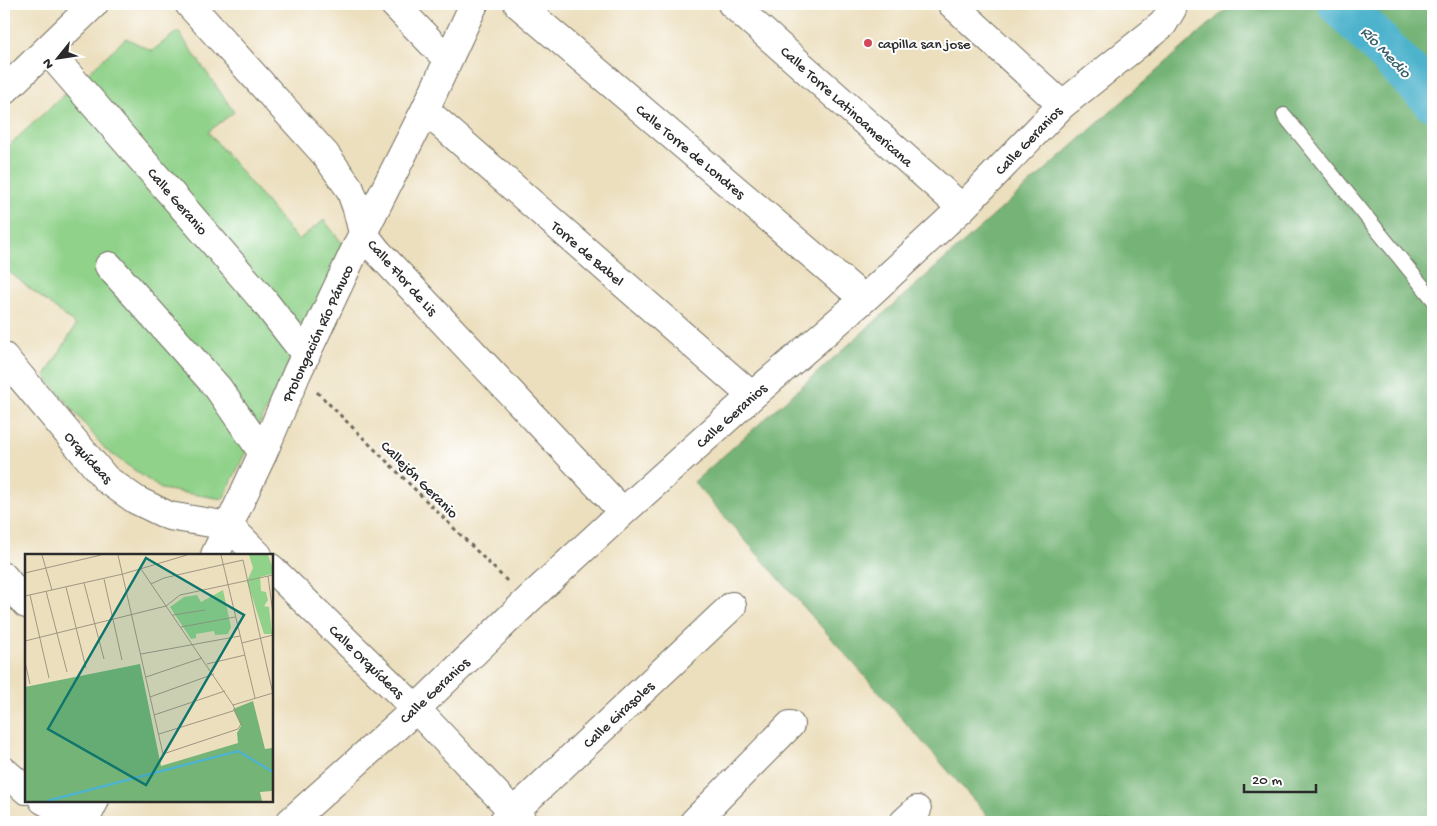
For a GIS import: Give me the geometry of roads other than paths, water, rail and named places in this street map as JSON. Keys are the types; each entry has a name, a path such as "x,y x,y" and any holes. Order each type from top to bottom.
{"street":[{"path":"4,91 94,4"},
{"name":"Calle Flor de Lis","path":"189,4 325,154 350,190 358,209 363,233 377,251 623,512"},
{"path":"394,4 448,60"},
{"name":"Prolongación Río Pánuco","path":"215,554 263,453 301,364 363,233 425,110 474,4"},
{"name":"Calle Torre de Londres","path":"518,4 864,299"},
{"name":"Calle Torre Latinoamericana","path":"732,4 962,208"},
{"path":"952,4 1062,105"},
{"name":"Calle Geranios","path":"290,822 416,709 528,600 623,512 864,299 962,208 1062,105 1163,24 1171,6"},
{"name":"Calle Geranio","path":"47,50 264,302 301,364"},
{"name":"Torre de Babel","path":"425,110 752,396"},
{"path":"109,266 218,388 263,453"},
{"name":"Orquídeas","path":"4,358 106,479 136,500 169,516 228,526"},
{"path":"228,526 257,554"},
{"name":"Calle Orquídeas","path":"272,569 416,709 513,819"},
{"path":"4,578 25,603"},
{"name":"Calle Girasoles","path":"513,819 732,606"},
{"path":"694,822 790,725"},
{"path":"4,771 25,789"},
{"path":"46,801 84,822 94,801"}],"lane":[{"path":"1284,115 1433,299"}],"waterway":[{"name":"Río Medio","path":"1340,4 1433,99"}],"place":[{"name":"capilla san jose","path":"868,43"}]}
